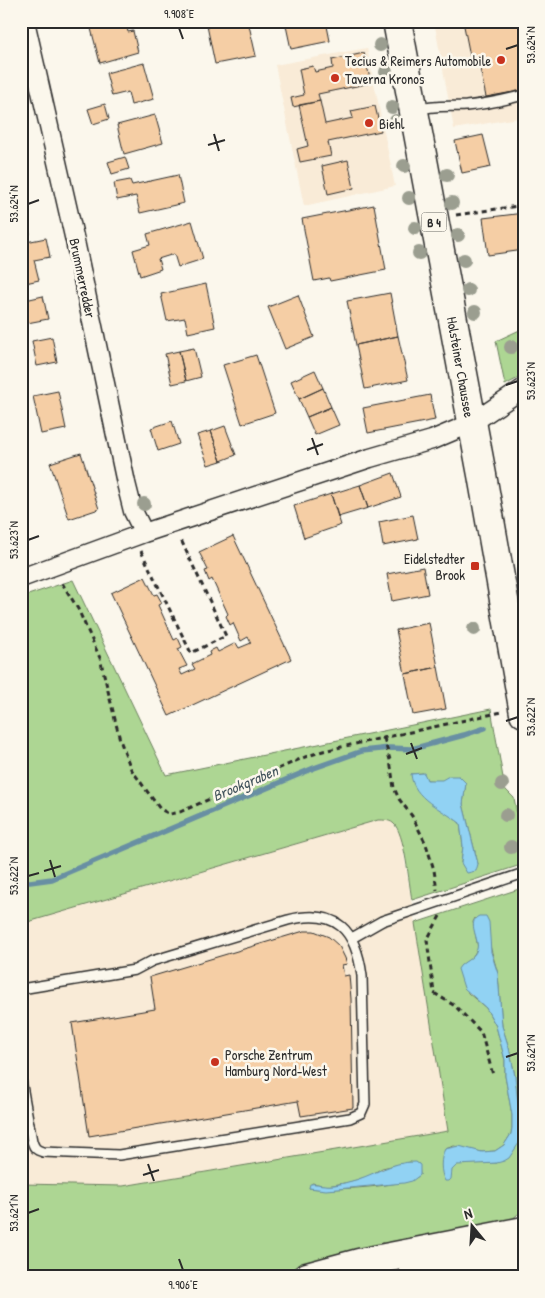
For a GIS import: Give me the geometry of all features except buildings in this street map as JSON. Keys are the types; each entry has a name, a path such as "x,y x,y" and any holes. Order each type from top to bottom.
{"main road":[{"name":"Holsteiner Chaussee","path":"397,21 472,424 514,712"},
{"path":"515,1251 524,1220"},
{"path":"515,1251 524,1231"},
{"path":"307,1277 359,1263 515,1251"},
{"path":"412,1277 515,1251"}],"street":[{"name":"Brummerredder","path":"25,21 139,535"},
{"path":"23,579 139,535 370,458 432,440 472,424 524,388"}],"lane":[{"path":"413,111 428,107 493,103 524,95"},
{"path":"352,938 382,921 524,873"},
{"path":"21,989 135,970 152,961 301,917 324,917 335,921 352,938 360,962 362,976 364,1104 361,1114 356,1116 119,1155 43,1152 37,1151 33,1147 21,1080"}],"path":[{"path":"433,219 524,205"},
{"path":"139,535 191,653 226,636 173,524"},
{"path":"52,567 78,609 100,658 120,740 132,769 160,809 170,814 180,812 305,757 323,751 514,712"},
{"path":"384,738 390,760 394,788 399,799 412,816 426,844 434,870 440,915 426,940 434,993 455,1006 481,1032 493,1075"},
{"path":"524,986 524,1012"}],"shaded area":[{"path":"434,21 524,21 524,117 454,129"},
{"path":"367,48 395,186 304,206 275,65"},
{"path":"378,820 386,820 393,823 401,836 448,1131 123,1186 21,1184 21,924"}],"green space":[{"path":"524,328 524,375 505,385 496,341"},
{"path":"73,580 166,775 491,709 505,789 514,798 524,851 524,864 412,900 401,837 393,823 378,820 21,924 21,599","holes":["423,773 427,780 466,783 463,804 478,864 461,863 463,846 460,823 411,774"]},
{"path":"524,888 524,966 520,999 524,1026 524,1209 511,1220 316,1262 274,1277 21,1277 21,1184 123,1186 448,1131 415,923","holes":["475,918 489,942 498,974 502,1026 515,1076 521,1132 497,1163 461,1164 456,1165 452,1170 445,1149 454,1146 482,1152 495,1151 504,1145 511,1134 512,1128 512,1115 505,1076 505,1060 496,1026 486,1008 468,993 460,966 471,959 478,948 473,922","410,1162 419,1164 420,1175 400,1183 349,1188 309,1188 312,1183 327,1186 350,1182 369,1176 382,1168"]}],"water":[{"path":"424,773 427,780 442,780 449,776 459,776 466,783 463,804 478,864 476,871 467,873 461,863 463,846 460,823 430,803 413,783 411,774"},
{"path":"479,916 486,916 489,922 491,952 498,974 502,1026 515,1076 521,1132 519,1143 509,1158 497,1163 457,1165 452,1170 451,1179 445,1181 441,1165 445,1149 459,1146 482,1152 495,1151 504,1145 511,1134 512,1128 512,1115 505,1076 505,1060 496,1026 486,1008 464,988 458,969 473,956 477,949 473,926 475,919"},
{"path":"416,1162 420,1165 420,1175 412,1181 404,1183 326,1190 309,1188 310,1184 340,1184 357,1180 398,1164"}],"waterway":[{"name":"Brookgraben","path":"21,881 30,882 52,879 314,768 362,751 390,748 412,749 485,728"}],"place":[{"name":"Tecius & Reimers Automobile","path":"501,60"},
{"name":"Taverna Kronos","path":"335,78"},
{"name":"Biehl","path":"369,123"},
{"name":"Eidelstedter Brook","path":"475,566"},
{"name":"Porsche Zentrum Hamburg Nord-West","path":"215,1062"}]}
